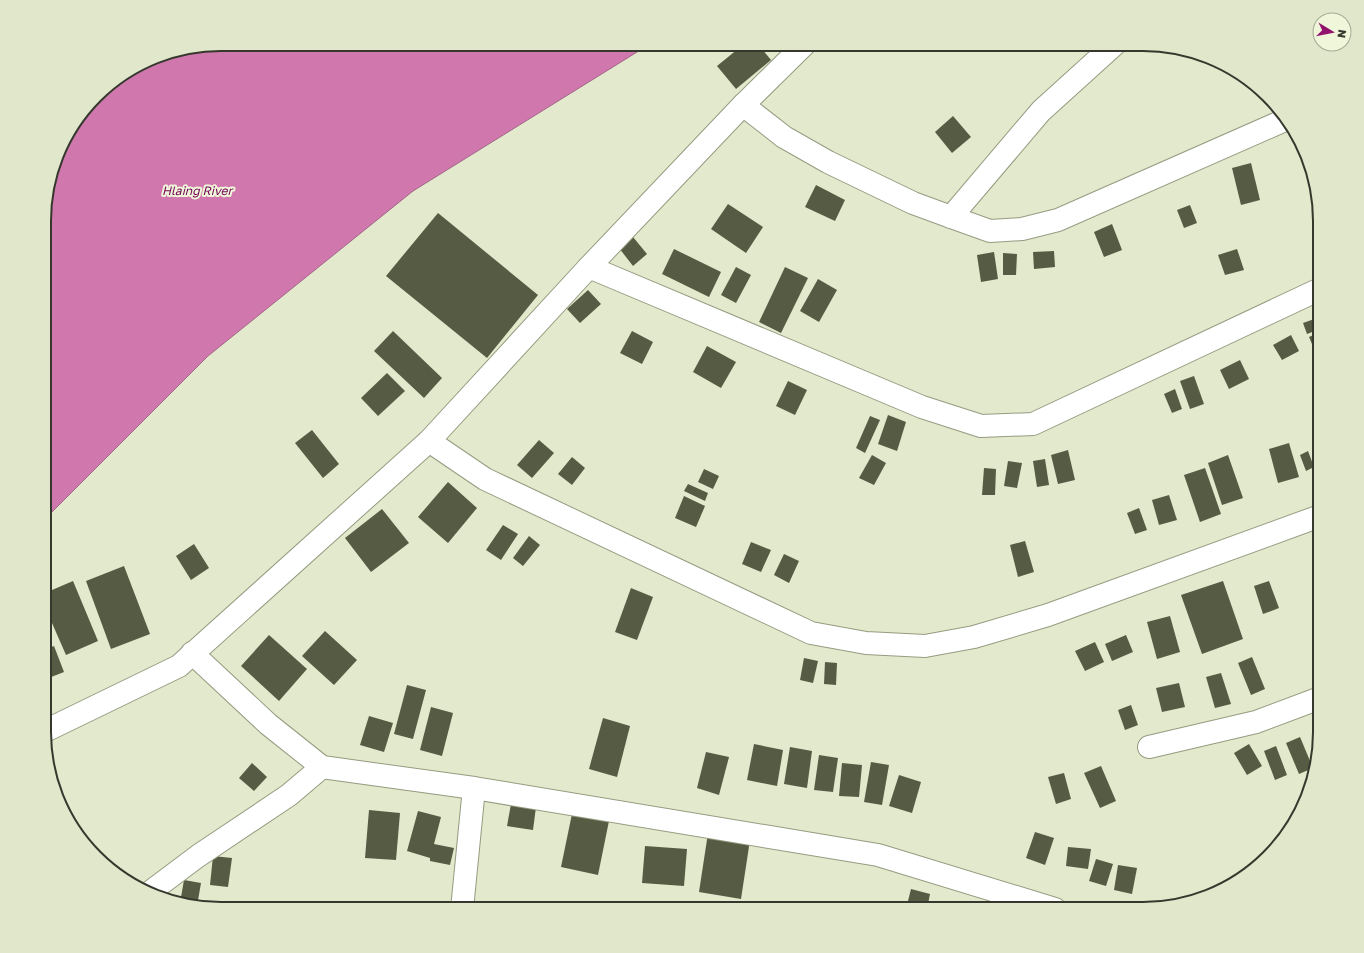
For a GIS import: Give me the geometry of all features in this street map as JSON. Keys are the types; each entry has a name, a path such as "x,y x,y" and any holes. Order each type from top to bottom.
{"street":[{"path":"51,729 179,666 429,441 589,267 743,106 798,51"},
{"path":"951,217 1041,111 1107,51"},
{"path":"743,106 784,138 828,162 913,202 990,231 1022,229 1058,220 1281,122"},
{"path":"589,267 922,407 981,426 1033,424 1313,292"},
{"path":"429,441 485,479 811,633 866,643 925,646 974,637 1048,615 1313,519"},
{"path":"192,653 268,724 322,767 474,788 878,855 1032,902"},
{"path":"1149,747 1256,722 1313,701"},
{"path":"155,888 198,856 289,795 322,767"},
{"path":"463,902 474,788"}],"water":[{"name":"Hlaing River","path":"210,51 639,51 413,191 208,356 51,513 52,199 60,166 74,136 93,109 118,86 136,74 166,60 188,54"}],"building":[{"path":"735,51 764,51 771,60 736,89 717,66"},
{"path":"953,116 971,137 952,153 935,132"},
{"path":"1251,163 1260,200 1241,205 1232,168"},
{"path":"816,185 845,200 835,221 805,207"},
{"path":"728,204 763,227 746,253 711,229"},
{"path":"1190,205 1197,223 1184,228 1177,210"},
{"path":"438,213 538,295 487,358 386,276"},
{"path":"1112,224 1122,250 1104,257 1094,232"},
{"path":"633,237 647,254 633,266 619,248"},
{"path":"674,249 721,272 709,297 662,274"},
{"path":"1237,249 1244,270 1225,275 1218,255"},
{"path":"1054,251 1055,267 1034,269 1033,252"},
{"path":"994,252 998,279 981,282 977,255"},
{"path":"1003,253 1017,254 1016,275 1003,275"},
{"path":"736,267 751,275 736,303 721,295"},
{"path":"785,267 808,278 781,333 759,322"},
{"path":"818,279 837,290 819,322 800,311"},
{"path":"588,290 601,304 580,323 567,309"},
{"path":"1313,319 1313,332 1307,334 1303,323"},
{"path":"393,331 442,378 424,398 374,351"},
{"path":"632,331 653,342 642,364 620,353"},
{"path":"1291,335 1299,351 1282,360 1273,345"},
{"path":"1313,335 1313,346 1309,337"},
{"path":"707,346 736,362 721,388 693,372"},
{"path":"1240,360 1249,379 1229,389 1220,370"},
{"path":"387,373 405,391 378,416 361,398"},
{"path":"1194,376 1204,404 1190,409 1180,381"},
{"path":"788,381 807,390 795,415 776,406"},
{"path":"1175,389 1182,409 1172,413 1164,394"},
{"path":"888,415 906,422 897,451 878,444"},
{"path":"870,416 880,420 865,453 856,448"},
{"path":"312,430 339,464 323,478 295,443"},
{"path":"539,440 554,453 532,478 517,465"},
{"path":"1289,443 1299,477 1278,483 1269,449"},
{"path":"1068,450 1075,480 1058,484 1051,455"},
{"path":"1308,451 1313,468 1306,471 1300,455"},
{"path":"872,455 886,463 874,485 859,478"},
{"path":"1228,455 1243,498 1222,505 1208,463"},
{"path":"572,457 585,468 572,485 558,474"},
{"path":"1045,459 1049,485 1037,487 1033,461"},
{"path":"1008,461 1022,463 1017,488 1004,486"},
{"path":"984,468 996,469 995,495 982,495"},
{"path":"1205,468 1221,514 1200,522 1184,475"},
{"path":"704,469 719,476 713,489 698,482"},
{"path":"448,482 477,508 448,543 418,517"},
{"path":"688,484 708,493 705,501 684,491"},
{"path":"1169,495 1177,520 1159,525 1152,500"},
{"path":"684,496 705,506 696,527 675,518"},
{"path":"1139,508 1147,530 1135,534 1127,513"},
{"path":"382,509 409,543 371,572 345,538"},
{"path":"503,525 518,534 501,560 486,550"},
{"path":"529,536 540,545 523,566 513,558"},
{"path":"1025,541 1034,572 1018,577 1010,545"},
{"path":"751,542 771,550 761,572 742,564"},
{"path":"194,544 209,568 191,580 176,556"},
{"path":"784,554 799,561 789,583 774,575"},
{"path":"124,566 150,634 111,649 86,581"},
{"path":"73,581 98,641 66,655 51,621 51,590"},
{"path":"1223,581 1243,639 1202,654 1181,595"},
{"path":"1269,581 1279,608 1263,614 1254,586"},
{"path":"631,588 653,597 637,640 615,632"},
{"path":"1170,616 1180,652 1157,659 1147,622"},
{"path":"325,631 357,660 334,685 302,656"},
{"path":"269,635 307,669 279,701 241,666"},
{"path":"1126,635 1133,652 1112,661 1105,644"},
{"path":"1095,642 1104,662 1085,671 1075,651"},
{"path":"54,646 64,672 51,677 51,647"},
{"path":"1252,657 1265,689 1251,695 1238,663"},
{"path":"804,658 818,661 813,683 800,680"},
{"path":"825,662 837,663 836,685 824,684"},
{"path":"1221,673 1231,704 1215,708 1206,677"},
{"path":"1179,683 1185,707 1162,712 1156,688"},
{"path":"407,685 426,690 413,739 394,734"},
{"path":"1131,705 1138,725 1125,730 1118,710"},
{"path":"431,707 453,713 442,756 420,750"},
{"path":"369,716 393,723 384,752 360,745"},
{"path":"603,718 630,726 617,777 589,769"},
{"path":"1300,737 1311,762 1309,770 1299,774 1286,743"},
{"path":"754,744 783,750 777,786 747,780"},
{"path":"1249,744 1262,766 1247,775 1234,753"},
{"path":"1276,746 1287,775 1275,780 1264,751"},
{"path":"790,747 812,751 807,788 784,784"},
{"path":"706,752 729,757 719,795 697,788"},
{"path":"819,755 838,758 833,792 814,790"},
{"path":"871,762 889,765 882,805 864,802"},
{"path":"252,763 267,777 254,791 239,778"},
{"path":"842,763 862,765 859,797 839,796"},
{"path":"1101,766 1116,801 1100,808 1084,773"},
{"path":"1064,773 1071,799 1056,804 1048,777"},
{"path":"899,775 921,782 912,813 889,806"},
{"path":"511,804 536,807 533,830 507,826"},
{"path":"573,809 610,816 598,875 561,867"},
{"path":"369,810 400,813 396,860 365,858"},
{"path":"418,811 441,817 434,844 454,848 450,865 430,861 430,858 407,851"},
{"path":"1035,832 1054,838 1045,865 1026,858"},
{"path":"708,833 750,840 741,899 699,892"},
{"path":"645,846 687,849 684,886 642,883"},
{"path":"1068,847 1091,849 1088,869 1066,866"},
{"path":"213,856 232,858 228,887 210,885"},
{"path":"1096,859 1113,864 1106,886 1089,881"},
{"path":"1118,865 1137,868 1132,894 1114,890"},
{"path":"184,880 201,883 198,901 181,897"},
{"path":"911,889 930,894 928,902 908,902"}]}
